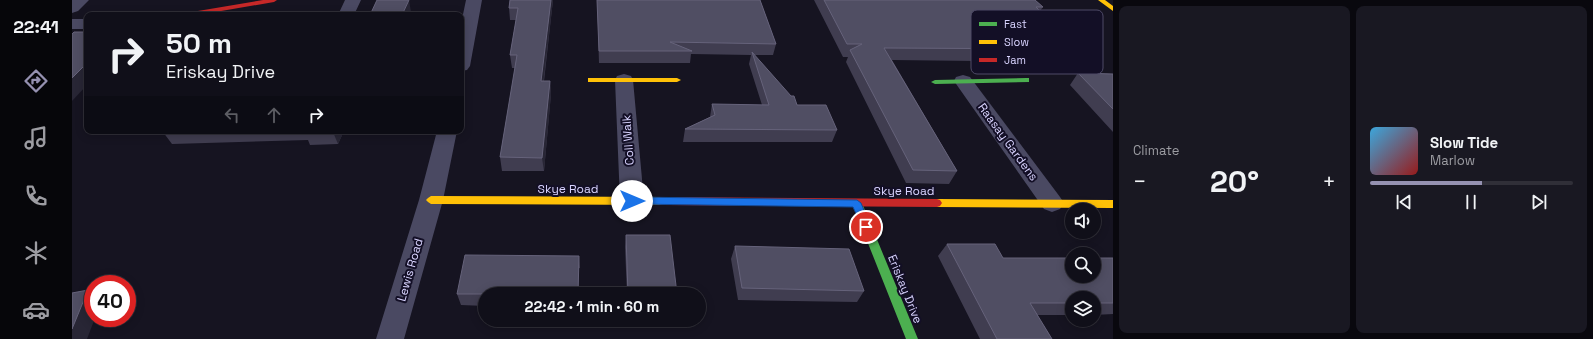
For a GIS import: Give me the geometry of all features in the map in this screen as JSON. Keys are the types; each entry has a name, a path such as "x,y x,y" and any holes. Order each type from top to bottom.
{"street":[{"path":"72,8 81,0"},
{"path":"204,12 274,0"},
{"path":"347,12 353,0"},
{"path":"464,51 474,0"},
{"path":"1101,0 1113,9"},
{"path":"72,24 84,24"},
{"path":"591,80 677,80"},
{"name":"Coll Walk","path":"624,80 632,201"},
{"path":"935,82 1026,80"},
{"name":"Raasay Gardens","path":"963,81 1052,203"},
{"name":"Lewis Road","path":"390,339 431,200 446,134"},
{"name":"Skye Road","path":"431,200 1113,204"},
{"name":"Eriskay Drive","path":"857,203 912,339"}],"building":[{"path":"377,0 409,0 403,12 371,12"},
{"path":"510,0 551,0 541,81 550,81 542,158 500,157 517,55 510,55 518,8 509,8"},
{"path":"597,0 760,0 776,44 670,42 692,51 599,51"},
{"path":"824,0 1035,0 1043,7 1036,7 1039,10 971,10 971,48 884,48 957,171 913,170 850,50 862,44 847,44"},
{"path":"74,32 84,32 84,66 72,78 72,34"},
{"path":"752,52 791,96 794,96 797,105 826,105 837,130 685,129 715,115 712,104 769,105"},
{"path":"1079,74 1113,74 1113,109"},
{"path":"626,235 670,235 676,287 628,287"},
{"path":"947,244 995,244 1003,258 1065,258 1065,283 1101,283 1101,258 1113,258 1113,303 1101,303 1101,291 1065,291 1065,303 1030,303 1052,339 997,339"},
{"path":"735,246 849,249 864,291 742,288"},
{"path":"465,255 579,256 578,287 478,287 478,294 457,294"},
{"path":"84,291 84,300 72,329 72,293"}],"traffic: fast":[{"path":"935,82 1026,80"},
{"path":"857,203 912,339"}],"traffic: slow":[{"path":"1101,0 1113,9"},
{"path":"591,80 677,80"},
{"path":"431,200 662,201"},
{"path":"937,203 1113,204"}],"traffic: jam":[{"path":"204,12 274,0"},
{"path":"662,201 937,203"}],"route":[{"path":"632,201 857,203 866,227"}]}
